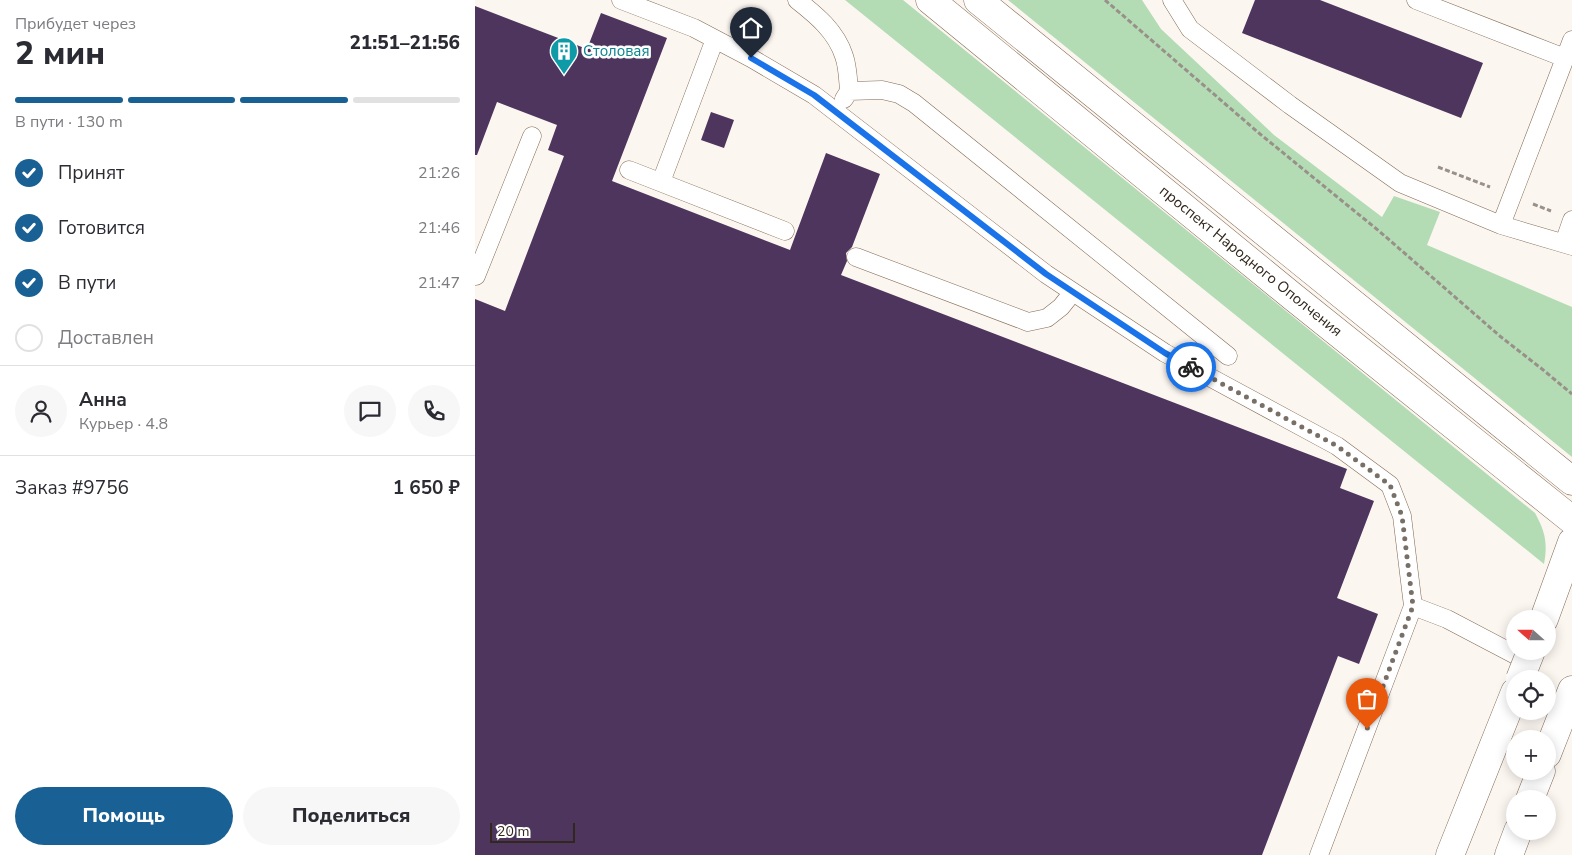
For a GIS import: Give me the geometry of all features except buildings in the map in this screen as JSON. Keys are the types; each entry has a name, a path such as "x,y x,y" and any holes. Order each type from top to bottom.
{"main road":[{"name":"проспект Народного Ополчения","path":"930,0 1572,520"},
{"name":"проспект Народного Ополчения","path":"979,0 1572,481"},
{"path":"1547,610 1572,542"},
{"path":"1556,731 1572,690"},
{"path":"1450,855 1506,715"},
{"path":"1509,855 1515,840"}],"lane":[{"path":"621,0 694,28 751,58 814,95 1046,274 1165,353 1337,446 1390,485 1402,516 1413,606 1319,855"},
{"path":"797,0 816,15 833,34 844,56 849,91 836,112"},
{"path":"1172,0 1190,29 1290,105 1400,183 1501,225 1568,245 1572,220"},
{"path":"1416,0 1565,58"},
{"path":"661,182 715,39"},
{"path":"1501,225 1572,40"},
{"path":"849,91 882,90 899,94 914,103 1228,356"},
{"path":"475,275 477,276 532,136"},
{"path":"629,170 785,231"},
{"path":"856,257 1028,322 1047,318 1061,307 1073,292"},
{"path":"1413,606 1447,620 1527,664"}],"path":[{"path":"1105,0 1260,134 1379,231 1501,337 1572,394"}],"green space":[{"path":"845,0 903,0 1535,513 1545,537 1544,564"},
{"path":"1008,0 1142,0 1161,29 1274,135 1382,217 1394,196 1440,212 1427,245 1572,307 1572,457"}],"way so far":[{"path":"1191,367 1337,446 1390,485 1402,516 1413,606 1367,729"}],"place":[{"name":"Столовая","path":"564,75"}],"route":[{"path":"751,58 814,95 1046,274 1165,353 1191,367"}]}
